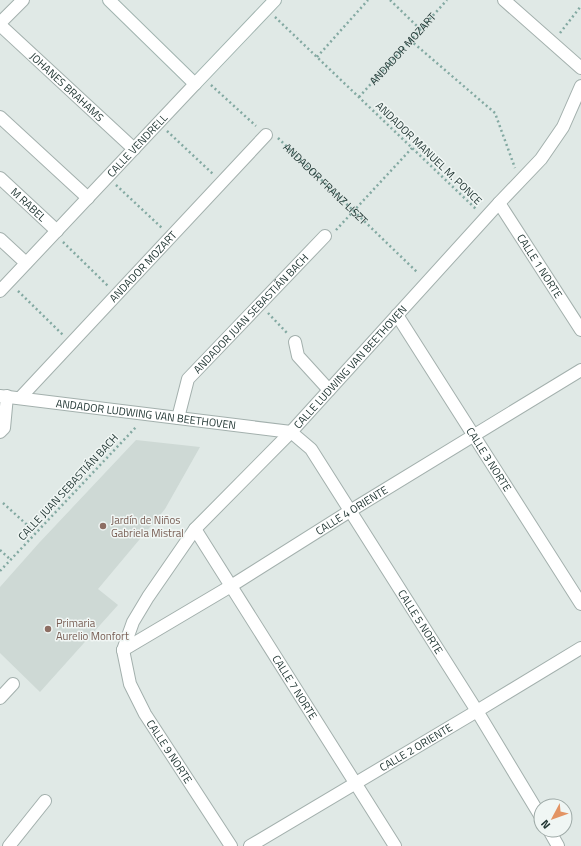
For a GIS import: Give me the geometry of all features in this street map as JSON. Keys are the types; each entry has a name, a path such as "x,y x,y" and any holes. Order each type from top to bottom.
{"street":[{"path":"0,24 23,0"},
{"path":"109,0 199,80"},
{"path":"504,0 581,68"},
{"name":"CALLE VENDRELL","path":"4,286 271,4"},
{"name":"JOHANES BRAHAMS","path":"0,24 10,35 134,149"},
{"name":"CALLE LUDWING VAN BEETHOVEN","path":"123,650 133,622 148,597 195,529 291,432 485,218 541,159 563,127 581,86"},
{"path":"0,117 88,198"},
{"name":"ANDADOR MOZART","path":"20,398 266,135"},
{"name":"M RABEL","path":"0,178 55,232"},
{"name":"CALLE 1 NORTE","path":"499,203 581,330"},
{"name":"ANDADOR JUAN SEBASTIÁN BACH","path":"178,418 188,379 325,236"},
{"path":"0,239 26,263"},
{"name":"CALLE 3 NORTE","path":"397,315 581,604"},
{"path":"295,342 298,356 329,390"},
{"name":"CALLE 4 ORIENTE","path":"123,650 231,586 350,511 581,370"},
{"path":"0,432 4,428 3,396"},
{"name":"ANDADOR LUDWING VAN BEETHOVEN","path":"3,396 291,432"},
{"name":"CALLE 5 NORTE","path":"291,432 311,449 477,711 533,804"},
{"name":"CALLE 7 NORTE","path":"195,529 395,846"},
{"name":"CALLE 2 ORIENTE","path":"250,846 356,784 581,648"},
{"name":"CALLE 9 NORTE","path":"123,650 130,684 145,714 231,846"},
{"path":"0,698 14,684"},
{"path":"9,846 46,801"}],"path":[{"path":"317,56 368,0"},
{"path":"390,0 420,29"},
{"name":"ANDADOR MOZART","path":"359,97 447,0"},
{"name":"ANDADOR MANUEL M. PONCE","path":"271,4 317,56 485,218"},
{"path":"552,43 581,6"},
{"path":"410,40 495,113 520,181"},
{"name":"ANDADOR FRANZ LISZT","path":"199,80 266,135 279,139 427,282"},
{"path":"158,123 222,183"},
{"path":"325,236 335,232 412,148"},
{"path":"107,177 171,237"},
{"path":"55,232 117,294"},
{"path":"4,286 72,343"},
{"path":"260,304 295,342"},
{"name":"CALLE JUAN SEBASTIÁN BACH","path":"0,571 148,414"},
{"path":"3,503 36,533"},
{"path":"0,550 11,560"}],"shaded area":[{"path":"136,440 200,447 165,509 98,589 118,605 40,692 0,653 0,587 39,543"}],"place":[{"name":"Jardín de Niños Gabriela Mistral","path":"103,526"},
{"name":"Primaria Aurelio Monfort","path":"48,629"}]}
